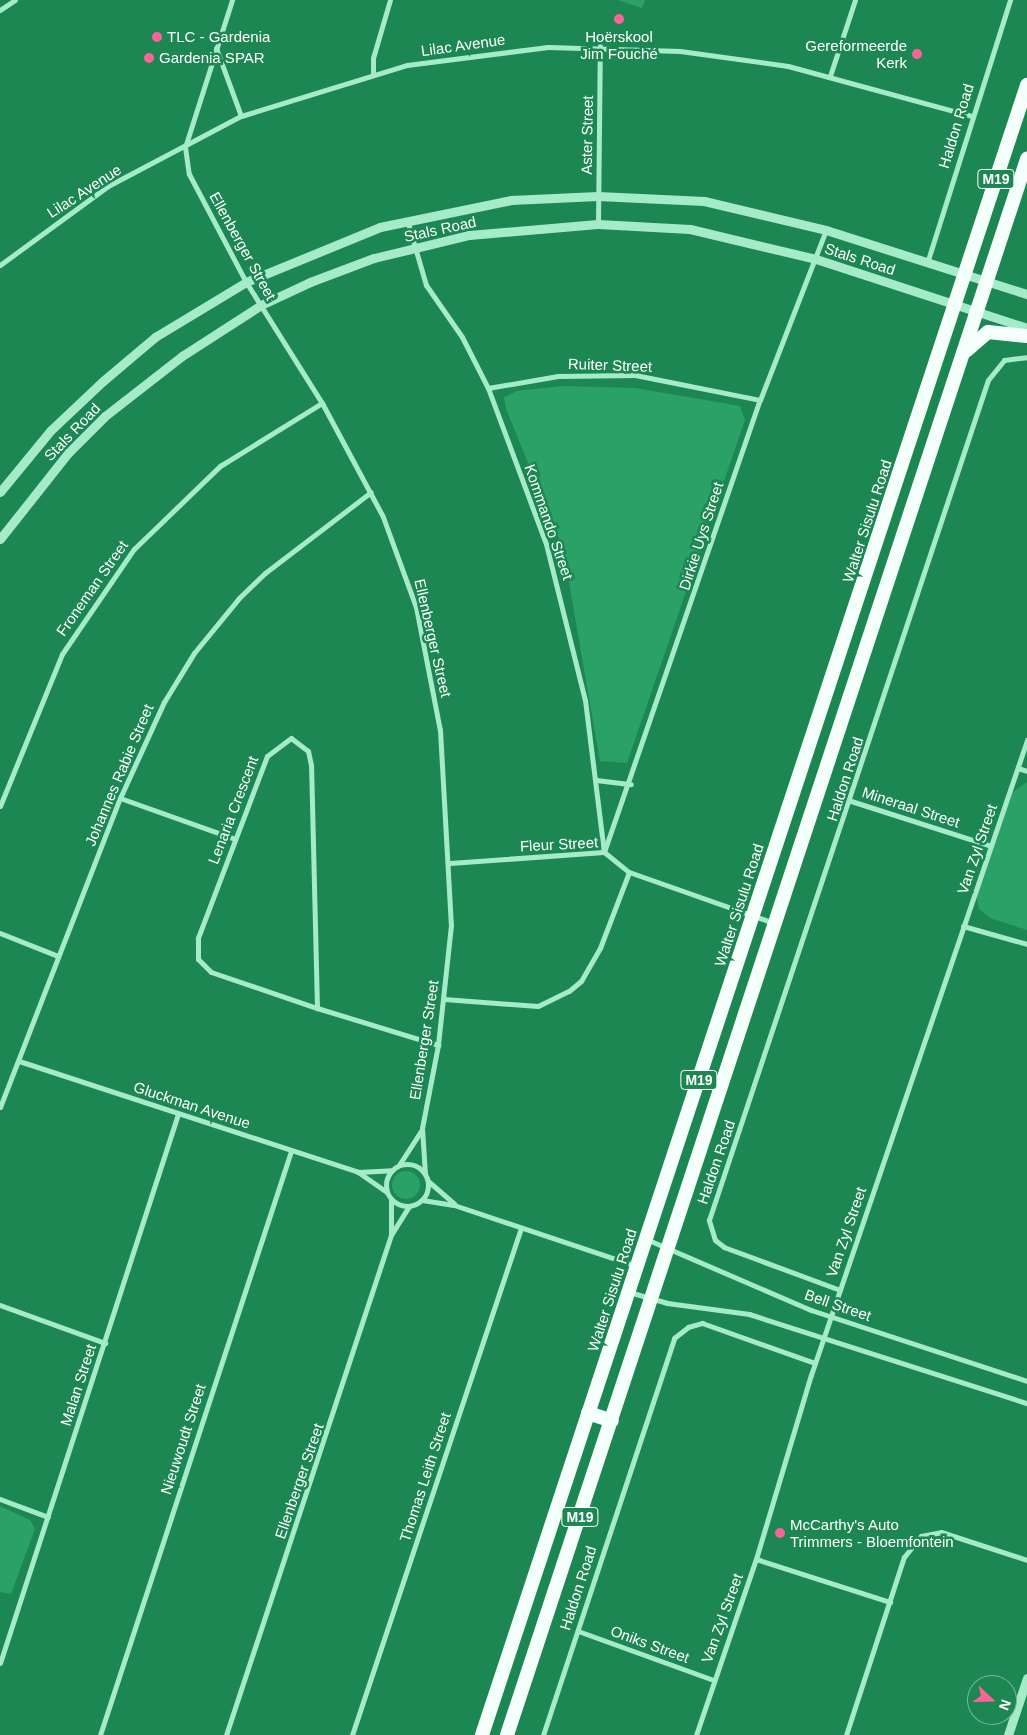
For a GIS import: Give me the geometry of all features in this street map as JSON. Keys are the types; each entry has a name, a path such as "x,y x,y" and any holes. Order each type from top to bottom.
{"highway":[{"name":"Walter Sisulu Road","path":"482,1735 1027,85"},
{"name":"M19","path":"507,1735 652,1300 916,490 988,281 1027,159"},
{"path":"962,354 988,332 1027,336"},
{"path":"896,484 916,490"},
{"path":"860,593 880,600"},
{"path":"807,751 828,759"},
{"path":"719,1019 741,1026"},
{"path":"673,1158 696,1166"},
{"path":"588,1413 612,1421"},
{"path":"538,1564 562,1571"},
{"path":"498,1687 521,1694"}],"street":[{"path":"0,10 15,0"},
{"path":"185,146 232,0"},
{"path":"373,72 373,58 390,0"},
{"path":"830,76 855,0"},
{"name":"Haldon Road","path":"928,260 1010,0"},
{"name":"Lilac Avenue","path":"1,261 108,186 241,116 373,72 494,52 600,46 734,57 830,76 972,116"},
{"name":"Aster Street","path":"598,224 600,46"},
{"path":"216,48 241,116"},
{"name":"Ellenberger Street","path":"185,146 189,174 246,282 322,403 371,492 402,563 427,657 440,730 450,863 451,925 438,1045 422,1128 425,1174"},
{"name":"Stals Road","path":"0,492 51,430 103,381 155,338 246,282 331,245 407,220 511,200 598,196 704,201 826,230 928,260 1027,294"},
{"name":"Kommando Street","path":"407,220 426,285 462,337 488,388 546,544 568,619 596,780 604,852"},
{"name":"Stals Road","path":"0,538 68,452 105,416 182,356 261,305 374,258 469,235 598,224 690,229 816,259 977,310 1027,328"},
{"name":"Dirkie Uys Street","path":"604,852 631,784 760,400 826,230"},
{"name":"Haldon Road","path":"711,1232 712,1210 852,801 988,380 1004,360 1027,357"},
{"name":"Ruiter Street","path":"488,388 558,376 635,376 760,400"},
{"name":"Froneman Street","path":"0,806 62,654 134,549 220,466 322,403"},
{"name":"Johannes Rabie Street","path":"0,1107 120,798 154,720 220,620 265,573 371,492"},
{"name":"Lenaria Crescent","path":"318,1008 311,765 301,743 291,738 266,756 198,938 198,959 211,972 318,1008 438,1045"},
{"name":"Van Zyl Street","path":"696,1735 713,1680 756,1560 815,1363 1027,740"},
{"path":"1018,768 1027,771"},
{"path":"596,780 631,784"},
{"path":"120,798 235,839"},
{"name":"Mineraal Street","path":"852,801 991,846"},
{"name":"Fleur Street","path":"450,863 604,852 629,872 775,923"},
{"path":"444,998 538,1006 569,991 581,981 600,948 629,872"},
{"path":"963,926 1027,944"},
{"path":"0,933 58,956"},
{"name":"Gluckman Avenue","path":"19,1060 358,1172 387,1192"},
{"name":"Malan Street","path":"0,1663 178,1114"},
{"name":"Ellenberger Street","path":"399,1165 422,1128"},
{"name":"Nieuwoudt Street","path":"100,1735 291,1151"},
{"path":"454,1205 414,1165 399,1165 392,1170 387,1192 391,1200 409,1206 422,1200 454,1205 637,1267"},
{"name":"Gluckman Avenue","path":"358,1172 392,1170"},
{"path":"422,1200 428,1181"},
{"name":"Ellenberger Street","path":"391,1200 391,1234"},
{"name":"Ellenberger Street","path":"226,1735 391,1234 409,1206"},
{"name":"Thomas Leith Street","path":"352,1735 521,1228"},
{"name":"Bell Street","path":"711,1232 724,1247 840,1290"},
{"name":"Bell Street","path":"646,1239 669,1247 720,1273 831,1316 1027,1381"},
{"path":"628,1292 652,1300 749,1314 1027,1403"},
{"path":"0,1305 105,1343"},
{"name":"Haldon Road","path":"543,1735 674,1338 688,1326 702,1323 815,1363"},
{"path":"0,1499 48,1517"},
{"path":"846,1735 904,1557 929,1533 941,1532 1027,1560"},
{"path":"756,1560 890,1602"},
{"name":"Oniks Street","path":"578,1631 713,1680"},
{"path":"1008,1735 1027,1678"}],"green space":[{"path":"618,0 645,0 642,8"},
{"path":"563,386 635,388 740,406 745,420 627,763 600,761 563,548 506,409 504,397 517,391"},
{"path":"1027,782 1027,930 990,918 979,909 976,895 1012,793"},
{"path":"406,1171 416,1175 420,1185 416,1195 406,1199 396,1195 392,1185 396,1175"},
{"path":"0,1506 30,1520 35,1529 11,1594 0,1592"}],"place":[{"name":"Hoërskool Jim Fouché","path":"619,19"},
{"name":"TLC - Gardenia","path":"157,37"},
{"name":"Gereformeerde Kerk","path":"917,54"},
{"name":"Gardenia SPAR","path":"149,58"},
{"name":"McCarthy's Auto Trimmers - Bloemfontein","path":"780,1533"}]}
